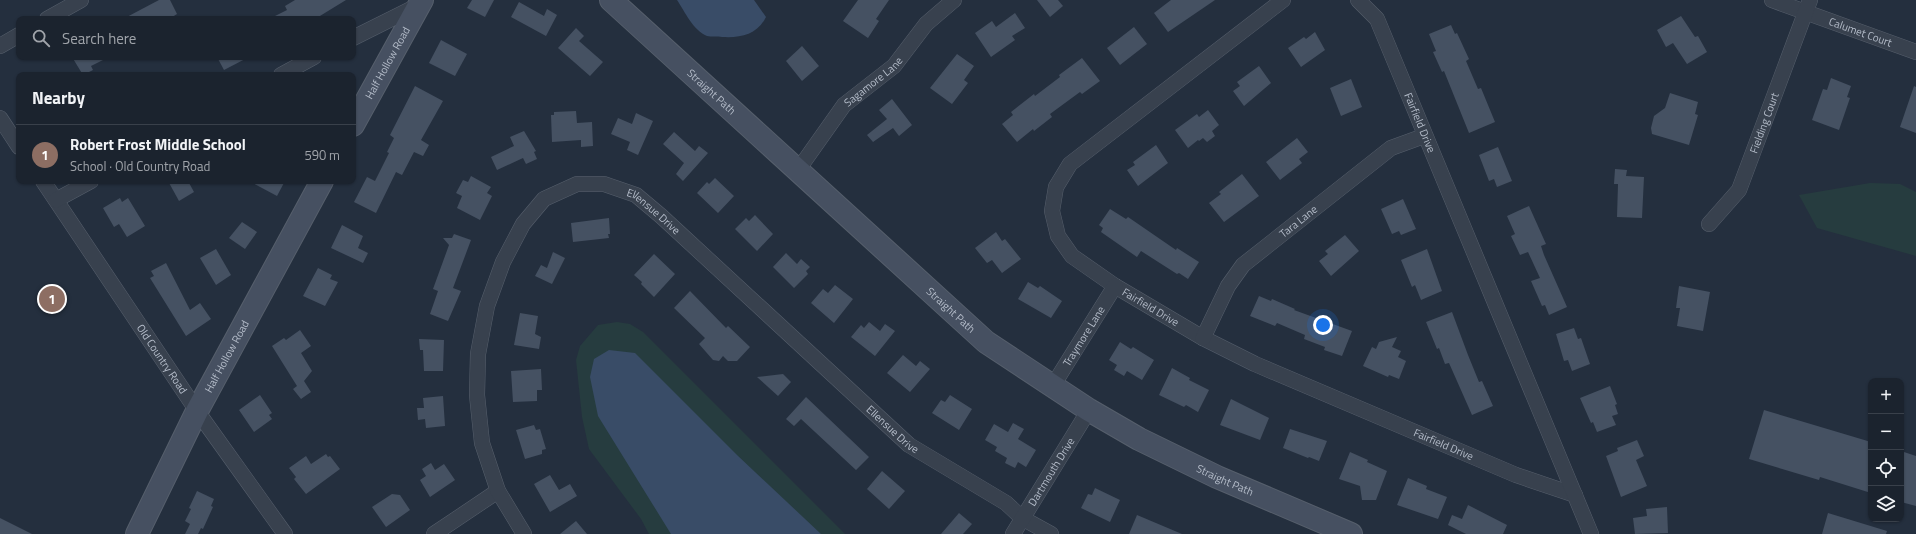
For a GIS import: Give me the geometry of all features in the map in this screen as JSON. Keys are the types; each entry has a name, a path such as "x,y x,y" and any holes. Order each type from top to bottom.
{"main road":[{"name":"Straight Path","path":"611,0 986,342 1052,387 1139,439 1217,477 1351,534"},
{"name":"Half Hollow Road","path":"356,119 420,2"},
{"name":"Half Hollow Road","path":"137,534 197,411 320,184"}],"street":[{"path":"52,16 81,0"},
{"name":"Fairfield Drive","path":"1283,0 1070,164 1056,187 1052,211 1058,236 1072,256 1115,286 1203,338 1255,364 1508,472 1575,495"},
{"name":"Fairfield Drive","path":"1358,0 1376,19 1591,534"},
{"name":"Calumet Court","path":"1772,0 1808,6 1916,52"},
{"name":"Sagamore Lane","path":"798,170 844,105 894,66 926,24 951,1"},
{"path":"356,36 420,2"},
{"name":"Fielding Court","path":"1709,224 1739,190 1808,6"},
{"path":"0,46 16,37"},
{"path":"286,72 308,60"},
{"path":"0,118 16,142"},
{"name":"Tara Lane","path":"1203,338 1228,286 1243,265 1391,148 1424,136"},
{"name":"Old Country Road","path":"45,184 197,411 285,534"},
{"path":"56,200 85,184"},
{"name":"Ellensue Drive","path":"524,534 498,491 482,443 477,395 478,354 487,306 502,262 523,224 544,199 577,184 604,184 636,195 661,216 909,445 1006,503 1022,518 1051,534"},
{"name":"Traymore Lane","path":"1052,387 1115,286"},
{"name":"Dartmouth Drive","path":"1013,534 1089,410"},
{"path":"434,534 498,491"}],"green space":[{"path":"1870,183 1900,184 1916,192 1916,256 1817,228 1799,195"},
{"path":"617,322 630,324 643,332 845,534 649,534 641,519 589,449 582,417 576,360 580,346 598,325"}],"water":[{"path":"677,0 754,0 766,17 753,32 742,36 707,36 693,25"},
{"path":"609,350 635,353 737,455 821,534 671,534 598,416 590,377 594,359"}],"building":[{"path":"159,0 170,0 177,14 174,16 129,16"},
{"path":"295,0 346,0 320,16 275,16 287,10 285,6"},
{"path":"472,0 494,0 485,17 467,8"},
{"path":"858,0 889,0 876,19 879,21 868,38 843,21"},
{"path":"1037,0 1058,0 1063,6 1050,17"},
{"path":"1171,0 1215,0 1168,32 1154,13"},
{"path":"519,2 544,16 547,9 557,15 546,36 511,17"},
{"path":"1015,13 1025,28 1012,36 1015,40 991,57 975,33 992,21 996,27"},
{"path":"1681,16 1695,37 1698,36 1707,52 1687,64 1673,43 1666,47 1657,30"},
{"path":"1451,25 1455,34 1457,33 1469,59 1466,61 1478,89 1481,88 1495,122 1469,133 1444,71 1442,72 1433,52 1436,51 1429,34"},
{"path":"1134,27 1147,44 1120,65 1107,48"},
{"path":"576,28 584,36 579,41 603,62 590,76 558,48"},
{"path":"1315,32 1325,50 1301,67 1288,48 1304,37 1306,39"},
{"path":"441,40 467,54 455,76 429,63"},
{"path":"802,46 819,66 802,81 786,61"},
{"path":"957,54 974,66 964,80 968,83 952,104 930,88"},
{"path":"1082,58 1100,81 1082,94 1080,92 1050,114 1052,117 1034,131 1033,129 1017,142 1002,124 1013,115 1011,112 1034,94 1035,96 1060,77 1059,75"},
{"path":"74,60 103,60 91,66 93,70 89,72 81,72"},
{"path":"219,60 243,60 224,70"},
{"path":"1259,66 1271,83 1244,106 1233,91 1240,86 1237,82"},
{"path":"1831,78 1851,86 1847,97 1850,98 1839,130 1812,120 1823,89 1827,90"},
{"path":"1351,79 1362,107 1341,116 1330,88"},
{"path":"415,86 443,101 421,140 429,145 423,156 414,152 402,175 396,172 376,213 354,202 367,177 375,181 389,153 387,152 394,138 390,135"},
{"path":"1914,86 1916,87 1916,133 1900,127"},
{"path":"1670,93 1698,102 1695,114 1698,115 1689,145 1652,134 1651,128 1654,116 1665,108"},
{"path":"892,99 912,125 899,136 893,128 873,142 867,135 887,119 879,110"},
{"path":"1208,110 1219,125 1212,131 1215,136 1207,142 1203,138 1199,141 1198,140 1188,148 1175,130 1197,114 1199,117"},
{"path":"576,111 577,123 592,122 593,146 581,147 581,140 552,142 551,115 554,115 554,112"},
{"path":"636,113 653,121 638,155 627,150 630,142 611,134 618,118 632,124"},
{"path":"524,131 536,151 534,152 537,159 526,164 523,158 497,170 491,157 514,146 510,137"},
{"path":"674,132 695,151 699,146 708,153 683,181 676,174 684,163 663,144"},
{"path":"1297,138 1308,152 1299,159 1302,163 1280,180 1266,162"},
{"path":"1156,145 1168,163 1138,186 1127,170 1135,165 1133,162"},
{"path":"1498,147 1512,181 1497,187 1494,179 1489,181 1479,155"},
{"path":"1615,169 1627,170 1626,176 1644,177 1642,218 1617,217 1618,184 1614,184"},
{"path":"1242,174 1259,196 1224,222 1209,203 1221,194 1219,192"},
{"path":"471,176 491,187 487,193 492,196 480,220 457,208 462,196 456,193 463,180 468,182"},
{"path":"715,178 734,196 718,213 697,193 707,182 709,184"},
{"path":"170,184 190,184 194,192 179,201"},
{"path":"255,184 283,184 277,196"},
{"path":"120,198 122,202 128,198 145,226 127,237 119,224 114,227 103,208"},
{"path":"1403,199 1416,229 1401,235 1399,231 1392,234 1381,209"},
{"path":"1529,206 1546,244 1541,246 1544,255 1567,307 1549,315 1545,305 1542,306 1531,281 1540,278 1528,252 1520,255 1511,236 1515,234 1507,216"},
{"path":"1110,209 1126,219 1128,217 1176,250 1177,248 1199,262 1188,279 1179,273 1177,274 1141,251 1137,257 1101,232 1103,228 1099,225"},
{"path":"755,215 773,234 757,251 735,229 746,218 749,221"},
{"path":"609,218 609,238 573,242 571,223"},
{"path":"242,222 257,232 245,249 229,238"},
{"path":"342,225 363,236 358,248 368,253 363,263 331,248"},
{"path":"996,232 1002,241 1005,239 1021,259 1002,273 992,260 987,263 975,248"},
{"path":"454,234 471,240 453,288 461,291 448,321 430,314 438,291 433,289 449,245 443,238 452,238"},
{"path":"1345,235 1359,251 1331,276 1319,261 1328,254 1325,251"},
{"path":"216,249 231,275 216,285 200,258"},
{"path":"1427,249 1442,291 1421,300 1415,285 1412,287 1401,260"},
{"path":"553,252 565,258 552,284 535,276 541,265 547,268"},
{"path":"786,253 797,264 801,259 810,267 806,271 808,274 794,288 773,267"},
{"path":"654,254 675,274 654,297 641,284 642,282 634,275"},
{"path":"166,263 190,310 200,303 211,319 186,336 150,278 154,276 151,271"},
{"path":"318,268 332,275 330,279 338,282 325,306 303,296"},
{"path":"1028,282 1038,288 1040,286 1062,301 1051,318 1018,299"},
{"path":"835,285 853,299 834,323 811,303 823,289 828,293"},
{"path":"1679,286 1710,292 1703,331 1677,326 1680,308 1676,308"},
{"path":"690,291 726,328 728,326 750,347 737,361 728,361 723,356 719,361 713,360 699,344 705,338 674,308"},
{"path":"1259,296 1271,301 1272,299 1295,309 1294,310 1352,331 1342,356 1324,350 1325,347 1304,339 1305,335 1277,323 1275,326 1250,316"},
{"path":"1452,312 1479,382 1482,381 1493,406 1472,415 1449,363 1445,364 1426,322"},
{"path":"520,313 538,316 535,334 541,337 539,349 514,345"},
{"path":"869,322 880,331 885,324 895,331 875,356 851,337 861,325 864,328"},
{"path":"1574,328 1578,339 1581,338 1590,364 1572,371 1568,360 1564,361 1556,334"},
{"path":"300,330 311,346 301,353 312,371 304,381 311,392 301,399 293,389 297,386 272,346 284,338 286,340"},
{"path":"1397,337 1392,347 1401,351 1398,357 1406,361 1399,379 1389,375 1388,377 1363,366 1372,347 1376,349 1379,342"},
{"path":"419,339 444,340 443,371 424,371 423,350 420,350"},
{"path":"1120,342 1131,349 1133,347 1154,360 1142,380 1127,371 1124,376 1114,370 1117,365 1109,360"},
{"path":"903,355 916,366 920,361 930,369 910,392 887,373"},
{"path":"1172,368 1190,378 1189,380 1209,390 1198,412 1186,405 1184,407 1159,395"},
{"path":"541,369 542,390 537,390 537,401 513,402 511,371"},
{"path":"783,374 791,382 778,396 757,377"},
{"path":"1610,386 1617,404 1615,405 1618,414 1612,416 1616,425 1597,432 1593,422 1591,423 1580,398"},
{"path":"260,395 272,413 269,415 272,419 254,432 239,410"},
{"path":"950,395 972,409 959,430 932,413 941,400 945,402"},
{"path":"443,396 445,426 426,428 425,419 418,420 417,408 424,408 423,398"},
{"path":"806,397 869,457 856,470 801,419 794,426 786,419"},
{"path":"1231,399 1269,418 1260,440 1220,425"},
{"path":"1764,410 1868,441 1868,492 1820,477 1819,480 1749,459"},
{"path":"1013,423 1024,429 1018,439 1036,450 1026,467 1018,462 1015,468 1005,463 1007,458 995,451 997,447 985,440 994,424 1008,432"},
{"path":"534,425 536,430 540,429 546,449 542,450 542,454 525,459 516,430"},
{"path":"1290,429 1327,441 1319,461 1283,448"},
{"path":"1637,440 1644,456 1636,460 1647,486 1621,497 1606,456 1618,451 1617,448"},
{"path":"1350,452 1387,471 1376,500 1362,500 1360,486 1339,479"},
{"path":"1904,452 1916,456 1916,506 1904,503"},
{"path":"326,454 328,457 330,456 340,469 306,494 294,479 296,477 289,468 306,456 311,464"},
{"path":"431,463 435,470 444,464 455,480 430,497 420,480 426,476 422,469"},
{"path":"882,471 905,491 889,509 867,489"},
{"path":"550,475 559,490 570,484 577,496 550,512 534,484"},
{"path":"1408,478 1427,486 1426,489 1447,497 1438,519 1397,505"},
{"path":"1095,488 1120,500 1110,522 1081,508 1088,494 1092,495"},
{"path":"197,491 214,499 211,506 213,507 203,529 201,528 198,534 185,534 190,524 185,521"},
{"path":"392,494 400,495 410,510 386,527 372,507"},
{"path":"1468,505 1507,525 1503,534 1466,534 1448,525 1452,515 1462,519"},
{"path":"1667,507 1668,533 1635,534 1633,518 1647,516 1646,509"},
{"path":"959,513 972,524 963,534 941,534"},
{"path":"1828,513 1887,531 1886,534 1822,534"},
{"path":"1137,515 1182,534 1129,534"},
{"path":"0,518 32,534 0,534"},
{"path":"576,521 587,534 560,534"}],"place":[{"name":"Robert Frost Middle School","path":"52,299"}]}
